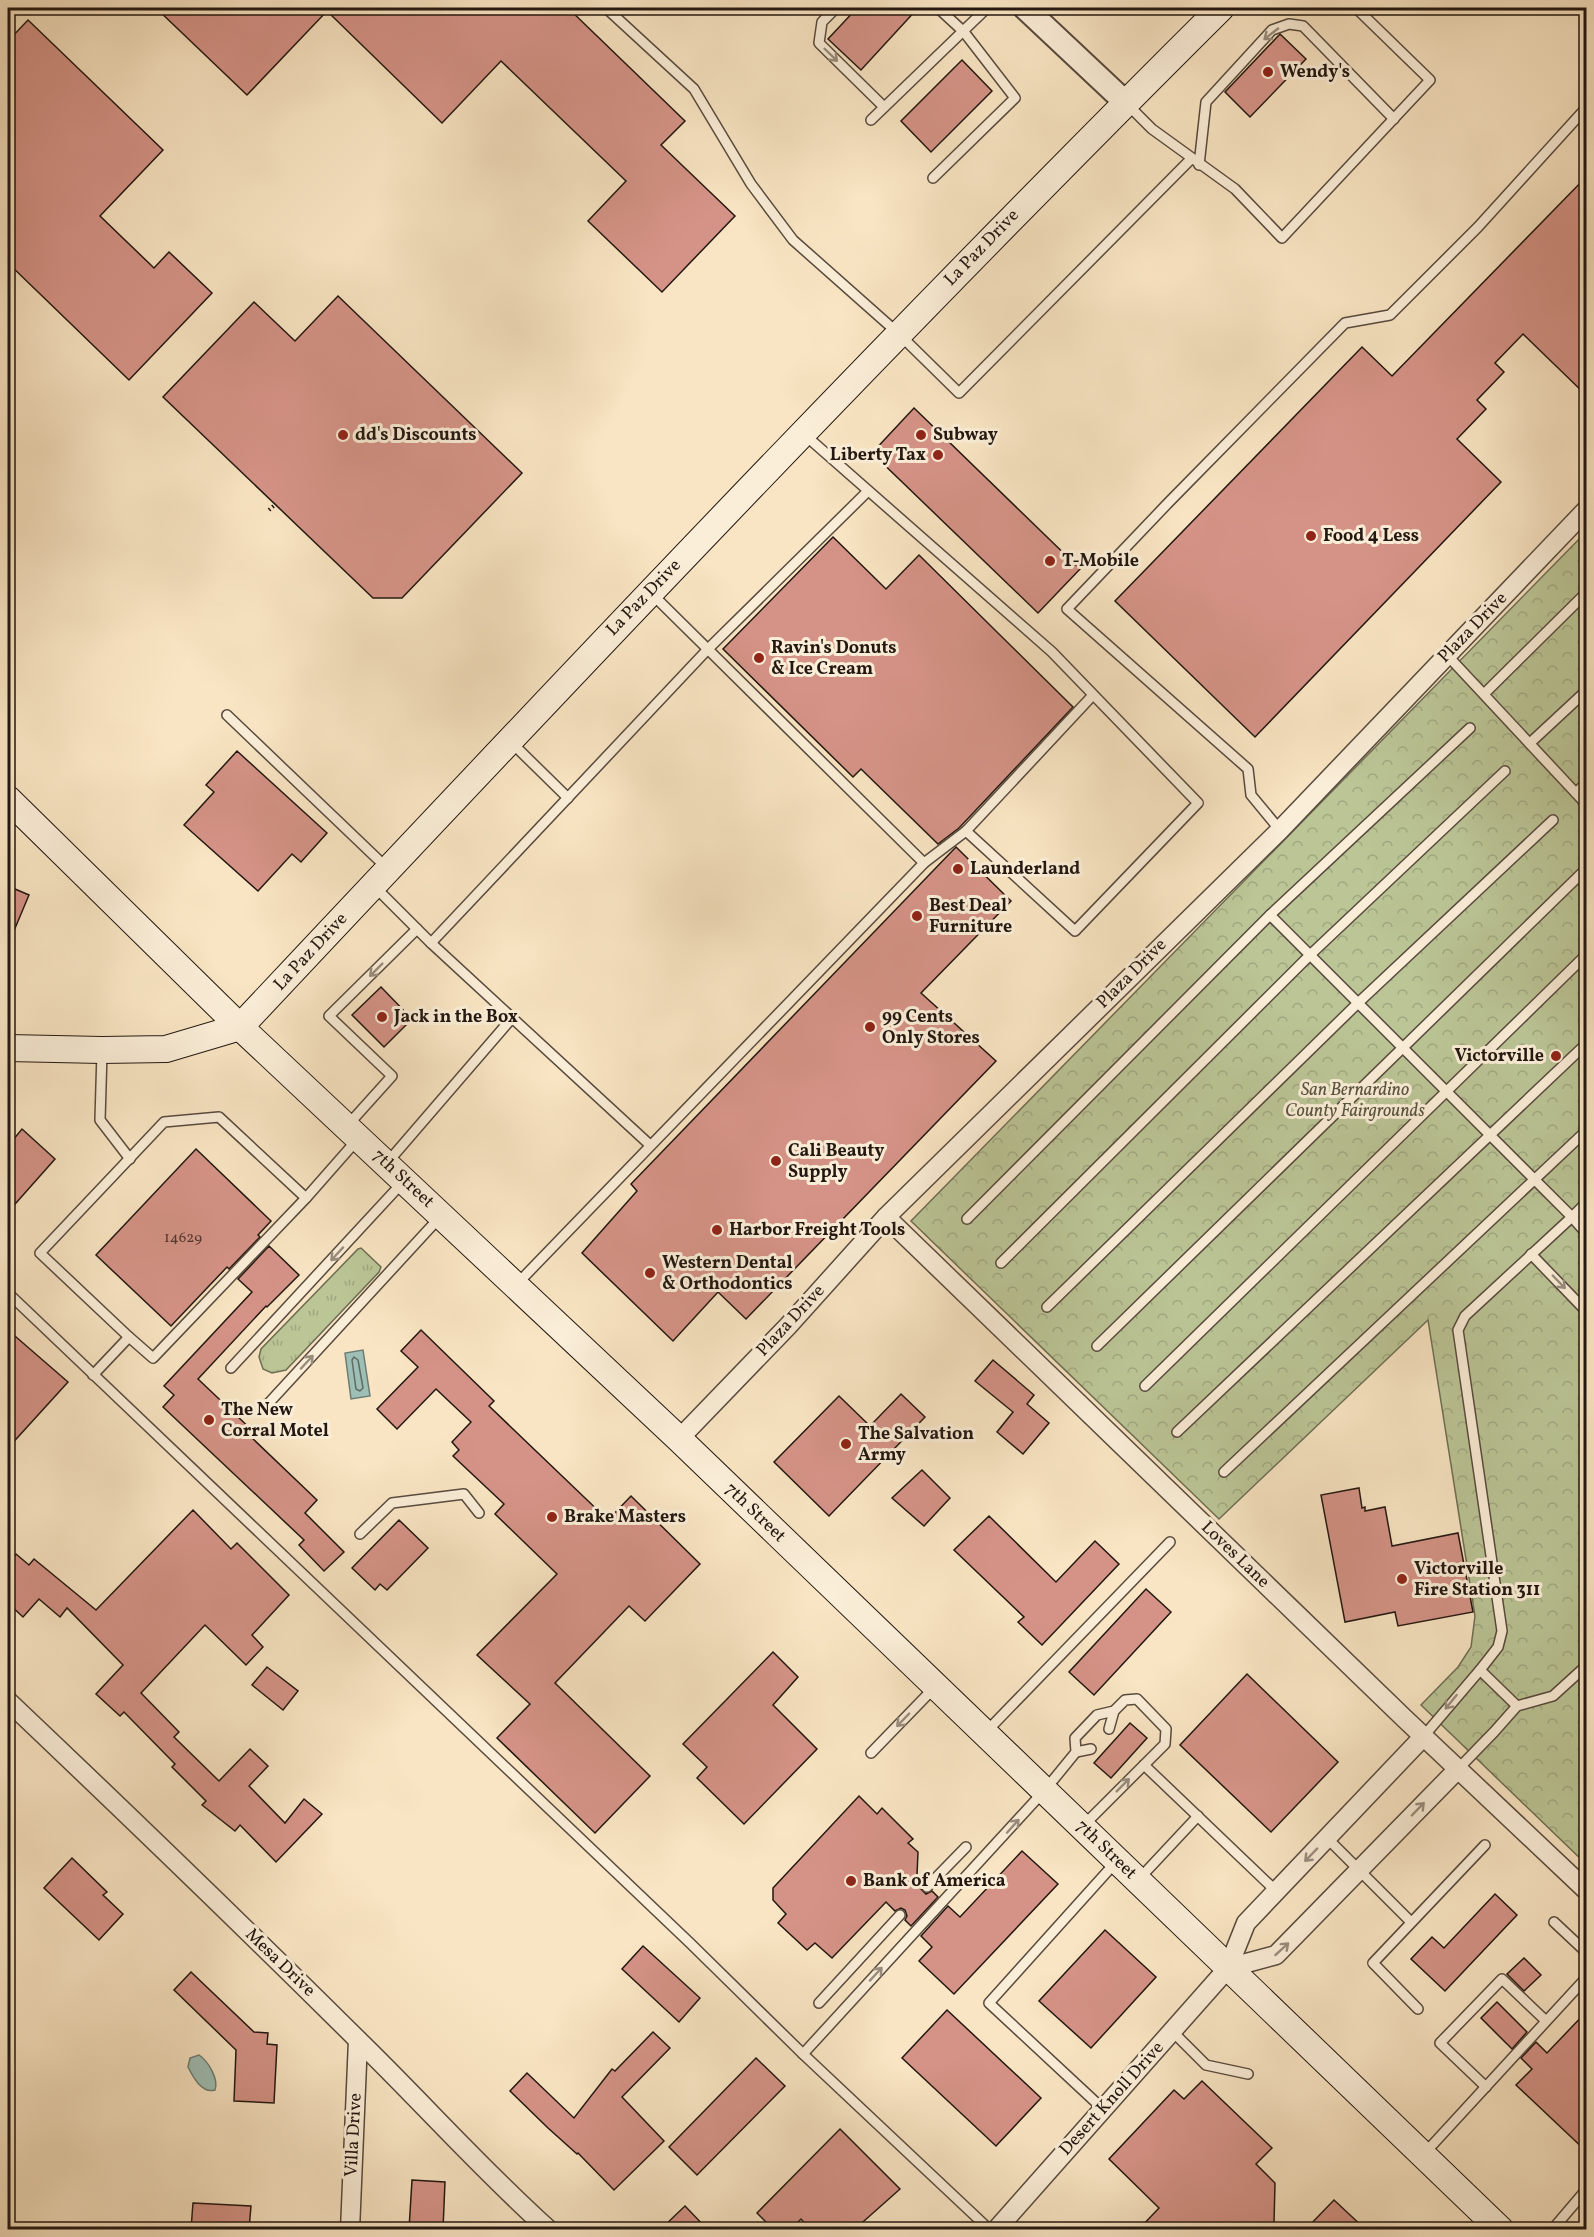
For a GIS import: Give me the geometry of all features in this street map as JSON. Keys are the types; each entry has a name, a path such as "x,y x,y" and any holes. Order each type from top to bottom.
{"main road":[{"name":"La Paz Drive","path":"240,1027 650,592 1125,102 1221,8"},
{"name":"7th Street","path":"8,799 240,1027 679,1439 1501,2229"},
{"path":"8,1048 102,1050 166,1048 240,1027"}],"street":[{"path":"1025,8 1125,102"},
{"name":"Plaza Drive","path":"679,1439 788,1326 886,1217 1280,830 1587,510"},
{"name":"Loves Lane","path":"886,1217 1424,1737 1587,1890"},
{"name":"Mesa Drive","path":"8,1701 162,1848 358,2040 515,2199 549,2229"},
{"name":"Desert Knoll Drive","path":"996,2229 1227,1968 1245,1923 1424,1737"},
{"path":"1227,1968 1276,1955 1458,1768"},
{"name":"Villa Drive","path":"350,2229 358,2040"}],"lane":[{"path":"606,8 694,89 751,184 793,240 899,334 958,393 1195,162 1206,102 1272,30 1289,24 1303,26 1394,119"},
{"path":"836,8 822,22 819,43 884,107"},
{"path":"933,178 1015,98 964,32 938,8"},
{"path":"871,120 987,8"},
{"path":"1125,102 1152,129 1235,189 1282,238 1430,80 1356,8"},
{"path":"1280,830 1251,795 1248,769 1067,609 1346,323 1390,315 1478,227 1587,108"},
{"path":"803,434 1052,652 1198,803 1075,931 966,831"},
{"path":"431,943 708,649 868,491"},
{"path":"650,592 924,863"},
{"path":"1484,694 1587,594"},
{"path":"1447,655 1587,804"},
{"path":"1530,743 1587,691"},
{"path":"516,1285 924,863 966,831 1093,695"},
{"path":"227,715 381,877 417,929 650,1145"},
{"path":"967,1219 1270,915 1470,729"},
{"path":"510,740 568,798"},
{"path":"1001,1263 1310,956 1505,771"},
{"path":"1576,793 1587,783"},
{"path":"1047,1307 1358,1004 1553,819"},
{"path":"1097,1346 1587,869"},
{"path":"1270,915 1587,1233"},
{"path":"306,1198 219,1117 164,1122 40,1253 153,1358 306,1198 392,1076 329,1016 417,929"},
{"path":"1145,1386 1587,955"},
{"path":"231,1368 396,1172 512,1018"},
{"path":"1177,1432 1587,1044"},
{"path":"102,1050 100,1120 130,1159"},
{"path":"1224,1472 1587,1131"},
{"path":"1424,1737 1498,1647 1502,1631 1458,1330 1465,1317 1587,1203"},
{"path":"267,1405 442,1215"},
{"path":"1531,1254 1587,1311"},
{"path":"8,1293 690,1943 803,2054 990,2229"},
{"path":"93,1375 129,1337"},
{"path":"360,1534 392,1503 464,1494 479,1513"},
{"path":"985,1733 1170,1542"},
{"path":"1458,1768 1517,1706 1553,1696 1587,1666"},
{"path":"1480,1670 1517,1706"},
{"path":"871,1754 936,1687"},
{"path":"1082,1827 1165,1744 1166,1729 1137,1699 1125,1700 1114,1711 1109,1729"},
{"path":"1076,1752 1075,1738 1097,1715 1114,1711"},
{"path":"803,2054 981,1862 1076,1752 1091,1749"},
{"path":"1144,1765 1276,1891"},
{"path":"1138,1880 1198,1816"},
{"path":"1327,1838 1411,1922"},
{"path":"1418,2009 1373,1963 1485,1845"},
{"path":"927,1887 966,1847"},
{"path":"1103,2109 989,2003 1117,1861"},
{"path":"819,2003 900,1915"},
{"path":"1554,1922 1587,1952"},
{"path":"1486,2087 1440,2043 1502,1978 1546,2021"},
{"path":"1424,2154 1587,1978"},
{"path":"1172,2031 1206,2065 1248,2074"},
{"path":"1552,2229 1587,2190"}],"path":[{"path":"269,510 276,504"}],"green space":[{"name":"San Bernardino County Fairgrounds","path":"1586,532 1586,1864 1421,1705 1458,1667 1471,1647 1475,1616 1428,1320 1219,1519 911,1221"},
{"path":"361,1248 381,1267 379,1272 286,1370 272,1373 263,1369 259,1357 261,1349"}],"water":[{"path":"363,1350 370,1396 351,1399 345,1353"},
{"path":"199,2055 212,2071 215,2090 210,2091 202,2087 188,2067 190,2058"}],"building":[{"path":"156,8 568,8 685,121 661,145 735,216 662,292 588,221 626,181 501,61 442,123 327,11 247,95"},
{"path":"857,8 918,8 861,70 828,39"},
{"path":"28,20 163,150 100,216 154,268 169,252 212,293 129,380 8,263 8,41"},
{"name":"Wendy's","path":"1280,34 1306,59 1250,117 1225,92"},
{"path":"962,60 992,91 931,152 901,121"},
{"path":"1587,176 1587,396 1523,334 1495,363 1504,372 1477,400 1486,409 1457,439 1501,482 1255,737 1115,601 1362,347 1392,376"},
{"name":"dd's Discounts","path":"338,296 522,473 402,598 373,598 163,397 254,302 295,341"},
{"path":"914,408 1080,569 1038,613 872,453"},
{"path":"833,537 886,589 919,555 1073,707 959,828 938,844 861,769 853,777 723,649"},
{"path":"237,751 327,833 301,862 292,854 258,891 184,825 214,792 206,785"},
{"path":"956,847 1011,901 921,993 996,1061 746,1319 718,1292 673,1341 582,1253 637,1191 631,1184"},
{"path":"8,886 29,895 8,945"},
{"name":"Jack in the Box","path":"381,987 412,1019 384,1047 352,1015"},
{"path":"22,1129 55,1159 8,1212 8,1146"},
{"path":"196,1149 271,1221 258,1235 260,1237 229,1269 227,1267 171,1326 96,1255"},
{"name":"The New Corral Motel","path":"269,1246 299,1275 266,1306 198,1379 255,1433 251,1437 317,1500 305,1513 344,1552 324,1571 299,1545 304,1540 163,1407 174,1395 164,1386 252,1292 238,1279"},
{"path":"8,1330 68,1382 8,1448"},
{"path":"421,1330 494,1401 489,1406 608,1520 631,1496 700,1564 645,1621 629,1606 555,1683 650,1776 595,1833 497,1738 530,1704 477,1655 557,1574 495,1514 504,1504 453,1456 459,1450 452,1442 471,1422 436,1389 397,1429 377,1409 418,1367 401,1351"},
{"path":"993,1360 1034,1395 1027,1404 1049,1423 1023,1454 997,1432 1013,1412 975,1381"},
{"name":"The Salvation Army","path":"901,1394 925,1417 829,1516 774,1462 839,1396 870,1426"},
{"path":"922,1470 950,1498 924,1526 892,1498"},
{"name":"Victorville Fire Station 311","path":"1359,1488 1362,1508 1365,1507 1365,1511 1385,1507 1392,1546 1458,1533 1473,1612 1398,1626 1395,1612 1345,1622 1321,1495"},
{"path":"193,1510 231,1549 237,1543 289,1595 252,1635 263,1647 246,1665 205,1625 141,1693 179,1732 174,1737 219,1781 250,1749 268,1766 249,1786 285,1823 304,1799 322,1814 276,1862 240,1825 235,1831 202,1805 206,1801 172,1767 175,1764 124,1712 120,1716 96,1694 123,1665 67,1608 60,1617 39,1599 23,1617 8,1603 8,1565 16,1554 29,1565 34,1559 96,1610"},
{"path":"989,1516 1056,1582 1095,1541 1119,1564 1042,1645 1018,1622 1024,1617 954,1550"},
{"path":"399,1520 428,1548 387,1590 380,1584 375,1590 352,1568"},
{"path":"1146,1589 1171,1612 1094,1695 1069,1672"},
{"path":"773,1652 798,1677 773,1705 817,1749 744,1824 697,1778 707,1767 683,1744"},
{"path":"267,1667 298,1691 283,1710 252,1685"},
{"path":"1247,1674 1338,1762 1271,1832 1180,1745"},
{"path":"1130,1723 1147,1738 1111,1778 1094,1763"},
{"name":"Bank of America","path":"859,1796 877,1814 882,1808 913,1839 908,1843 918,1852 917,1875 923,1882 921,1889 926,1894 932,1891 938,1897 911,1926 905,1920 907,1916 905,1910 901,1908 895,1911 886,1902 832,1958 815,1943 807,1950 778,1923 786,1914 773,1900 773,1888"},
{"path":"1022,1851 1058,1884 954,1994 919,1961 932,1947 921,1936 948,1906 960,1917"},
{"path":"72,1858 107,1892 103,1895 123,1914 99,1940 44,1888"},
{"path":"1495,1894 1517,1915 1445,1991 1411,1959 1432,1937 1444,1948"},
{"path":"1105,1930 1156,1977 1091,2048 1039,2001"},
{"path":"643,1946 700,1998 679,2022 622,1969"},
{"path":"1524,1958 1541,1975 1524,1991 1507,1974"},
{"path":"191,1972 254,2032 268,2033 267,2044 277,2045 274,2103 234,2101 236,2050 174,1990"},
{"path":"1497,2002 1527,2032 1512,2049 1481,2018"},
{"path":"947,2010 1041,2098 996,2146 902,2058"},
{"path":"1587,2011 1587,2152 1516,2085 1532,2069 1521,2058 1536,2042 1547,2053"},
{"path":"653,2032 670,2048 622,2097 664,2141 614,2190 578,2153 510,2091 527,2073 574,2118 612,2069 615,2071"},
{"path":"756,2058 785,2086 697,2175 669,2147"},
{"path":"1202,2081 1272,2148 1256,2164 1275,2183 1274,2223 1268,2229 1139,2229 1159,2208 1109,2159 1174,2090 1184,2099"},
{"path":"840,2129 900,2189 855,2229 810,2229 801,2219 791,2229 773,2229 757,2213"},
{"path":"412,2180 445,2182 443,2229 409,2229"},
{"path":"1334,2200 1365,2229 1306,2229"},
{"path":"193,2203 251,2206 249,2229 191,2229"},
{"path":"685,2206 707,2229 661,2229"}],"place":[{"name":"Wendy's","path":"1268,72"},
{"name":"dd's Discounts","path":"343,435"},
{"name":"Subway","path":"921,435"},
{"name":"Liberty Tax","path":"938,455"},
{"name":"Food 4 Less","path":"1311,536"},
{"name":"T-Mobile","path":"1050,561"},
{"name":"Ravin's Donuts & Ice Cream","path":"759,658"},
{"name":"Launderland","path":"958,869"},
{"name":"Best Deal Furniture","path":"917,916"},
{"name":"Jack in the Box","path":"382,1017"},
{"name":"99 Cents Only Stores","path":"870,1027"},
{"name":"Victorville","path":"1556,1056"},
{"name":"Cali Beauty Supply","path":"776,1161"},
{"name":"Harbor Freight Tools","path":"717,1230"},
{"name":"Western Dental & Orthodontics","path":"650,1273"},
{"name":"The New Corral Motel","path":"209,1420"},
{"name":"The Salvation Army","path":"846,1444"},
{"name":"Brake Masters","path":"552,1517"},
{"name":"Victorville Fire Station 311","path":"1402,1579"},
{"name":"Bank of America","path":"851,1881"}]}
